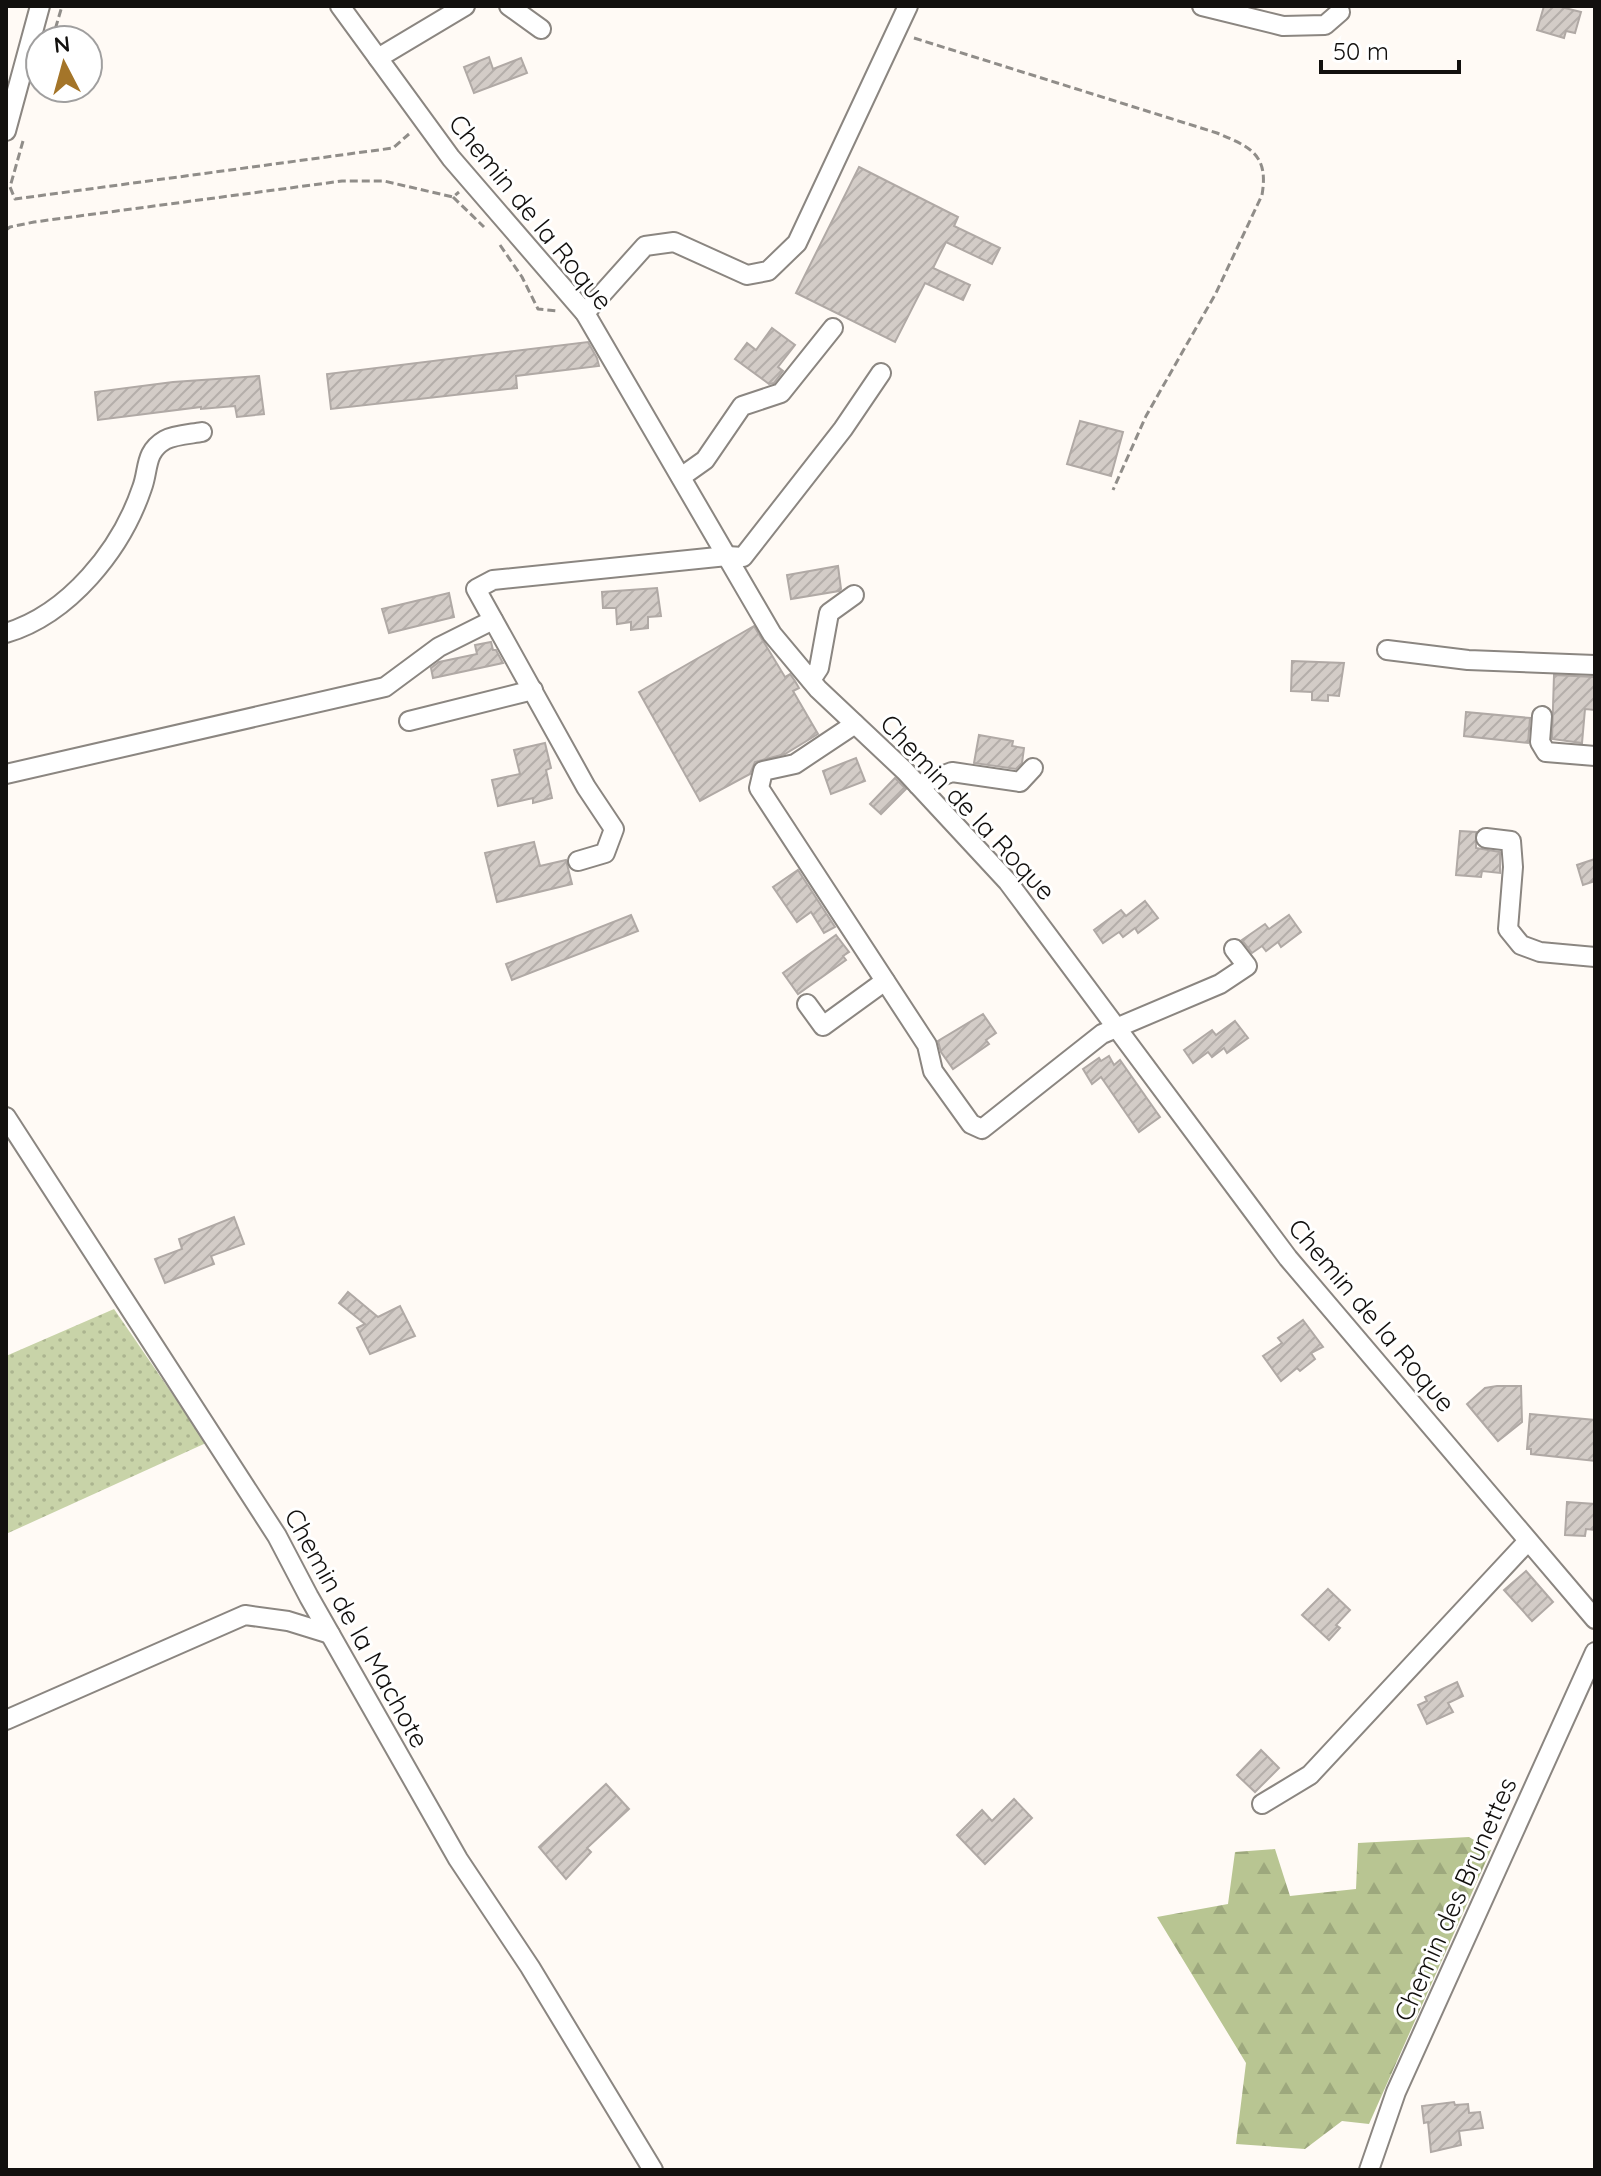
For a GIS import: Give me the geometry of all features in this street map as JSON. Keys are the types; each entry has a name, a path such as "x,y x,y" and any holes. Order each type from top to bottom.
{"street":[{"path":"16,132 40,6"},
{"name":"Chemin de la Roque","path":"340,6 451,158 579,307 772,634 811,680 918,785 1008,882 1288,1258 1595,1619"},
{"path":"378,58 465,6"},
{"path":"509,6 541,29"},
{"path":"579,307 645,246 674,242 747,275 768,271 797,243 908,6"},
{"path":"1202,6 1283,26 1325,25 1340,12"},
{"path":"681,477 705,460 742,406 781,393 833,328"},
{"path":"578,861 605,853 614,829 586,787 476,589 493,580 727,556 743,557 843,429 881,373"},
{"path":"6,633 24,628 60,604 92,574 122,534 143,487 148,458 166,439 202,432"},
{"path":"811,680 819,668 829,613 854,595"},
{"path":"6,774 385,687 439,647 493,620"},
{"path":"1387,650 1468,660 1595,665"},
{"path":"409,721 533,690"},
{"path":"1542,716 1540,742 1546,752 1595,756"},
{"path":"855,724 795,764 763,771 759,788 927,1045 933,1071 971,1124 982,1129 1102,1034 1220,984 1247,966 1234,949"},
{"path":"918,785 952,772 1020,782 1033,768"},
{"path":"1486,838 1511,841 1513,867 1508,929 1521,945 1540,952 1595,957"},
{"path":"807,1004 823,1026 885,981"},
{"name":"Chemin de la Machote","path":"6,1117 277,1536 458,1859 530,1967 653,2170"},
{"path":"1262,1804 1310,1775 1528,1541"},
{"path":"6,1720 245,1615 288,1621 330,1634"},
{"name":"Chemin des Brunettes","path":"1369,2170 1396,2092 1595,1652"}],"path":[{"path":"895,32 1217,133 1248,146 1261,164 1264,180 1262,195 1216,293 1146,416 1113,490"},
{"path":"16,132 10,187 15,199 393,148 415,129"},
{"path":"6,230 34,222 342,181 384,181 453,197 491,233"},
{"path":"453,197 472,182"},
{"path":"499,244 522,277 538,309 557,312 579,307"}],"green space":[{"path":"114,1309 206,1443 6,1534 6,1356"},
{"path":"1469,1837 1491,1850 1369,2124 1342,2121 1305,2149 1236,2144 1246,2063 1157,1917 1228,1904 1235,1852 1275,1849 1290,1896 1356,1889 1358,1843"}],"building":[{"path":"1544,6 1581,12 1575,33 1566,31 1564,38 1537,30"},
{"path":"489,57 493,69 521,58 527,73 474,93 464,67"},
{"path":"859,167 958,217 954,226 1000,248 992,264 946,242 933,268 970,285 963,300 925,283 895,342 796,293"},
{"path":"772,328 795,345 778,367 783,371 774,383 769,384 735,359 747,343 756,350"},
{"path":"588,342 599,366 516,376 517,388 331,409 327,374"},
{"path":"259,376 264,414 237,417 235,406 201,407 98,420 95,392"},
{"path":"1080,421 1123,432 1111,476 1067,464"},
{"path":"838,566 839,591 791,599 787,575"},
{"path":"657,588 661,616 648,617 648,628 631,630 631,622 617,624 616,608 603,608 602,592"},
{"path":"449,593 454,617 389,633 382,609"},
{"path":"754,626 785,677 790,674 795,681 799,688 793,691 818,734 785,754 755,762 750,774 700,801 639,692"},
{"path":"491,642 503,663 433,678 431,668 439,662 477,654 475,645"},
{"path":"1292,661 1344,663 1339,696 1328,695 1328,701 1312,700 1312,692 1291,691"},
{"path":"1554,675 1595,677 1595,710 1585,709 1582,743 1552,739"},
{"path":"1466,712 1530,718 1528,743 1464,736"},
{"path":"979,735 1013,741 1012,746 1024,748 1022,763 1016,769 974,763"},
{"path":"545,743 551,768 546,770 552,798 533,803 533,798 498,806 492,780 520,774 514,750"},
{"path":"856,758 865,781 831,794 823,771"},
{"path":"895,778 906,789 881,814 870,804"},
{"path":"1460,831 1476,832 1476,848 1500,852 1500,873 1482,871 1481,877 1456,875"},
{"path":"534,842 540,866 566,860 572,884 497,902 485,853"},
{"path":"1595,859 1595,881 1583,885 1577,865"},
{"path":"798,870 835,927 824,933 811,912 797,922 773,887"},
{"path":"1145,901 1158,918 1138,933 1135,928 1123,937 1119,932 1103,943 1094,930 1121,910 1126,916"},
{"path":"631,915 638,931 512,980 506,964"},
{"path":"1289,915 1301,932 1281,947 1278,942 1266,951 1262,946 1252,953 1242,940 1265,924 1269,929"},
{"path":"836,935 849,952 843,956 846,960 798,994 783,973"},
{"path":"983,1014 996,1033 986,1040 989,1044 953,1069 941,1052 938,1041"},
{"path":"1235,1021 1248,1038 1227,1053 1224,1048 1212,1057 1208,1052 1193,1063 1184,1050 1212,1030 1216,1035"},
{"path":"1109,1056 1114,1065 1120,1060 1160,1117 1139,1132 1101,1077 1092,1084 1083,1069 1099,1058 1101,1061"},
{"path":"234,1217 244,1244 211,1256 214,1264 165,1283 155,1259 182,1249 179,1239"},
{"path":"348,1292 378,1317 400,1306 415,1336 370,1354 357,1328 365,1324 339,1303"},
{"path":"1303,1320 1323,1347 1311,1353 1315,1359 1281,1381 1263,1356 1282,1343 1278,1338"},
{"path":"1521,1386 1522,1422 1498,1441 1467,1404 1485,1388"},
{"path":"1530,1414 1595,1420 1595,1461 1531,1454 1531,1449 1527,1449"},
{"path":"1567,1502 1595,1504 1595,1530 1586,1529 1585,1536 1565,1535"},
{"path":"1526,1571 1553,1602 1532,1621 1504,1590"},
{"path":"1328,1589 1350,1610 1336,1625 1340,1628 1329,1640 1302,1615"},
{"path":"1457,1682 1463,1696 1448,1703 1453,1712 1427,1724 1418,1705 1427,1701 1425,1697"},
{"path":"1261,1750 1279,1768 1255,1792 1237,1775"},
{"path":"606,1784 629,1809 587,1848 591,1852 566,1879 539,1847"},
{"path":"1014,1799 1032,1818 985,1864 957,1835 982,1810 992,1821"},
{"path":"1454,2102 1455,2105 1468,2104 1469,2113 1480,2112 1483,2128 1459,2131 1461,2145 1431,2152 1428,2122 1424,2123 1422,2106"}]}
